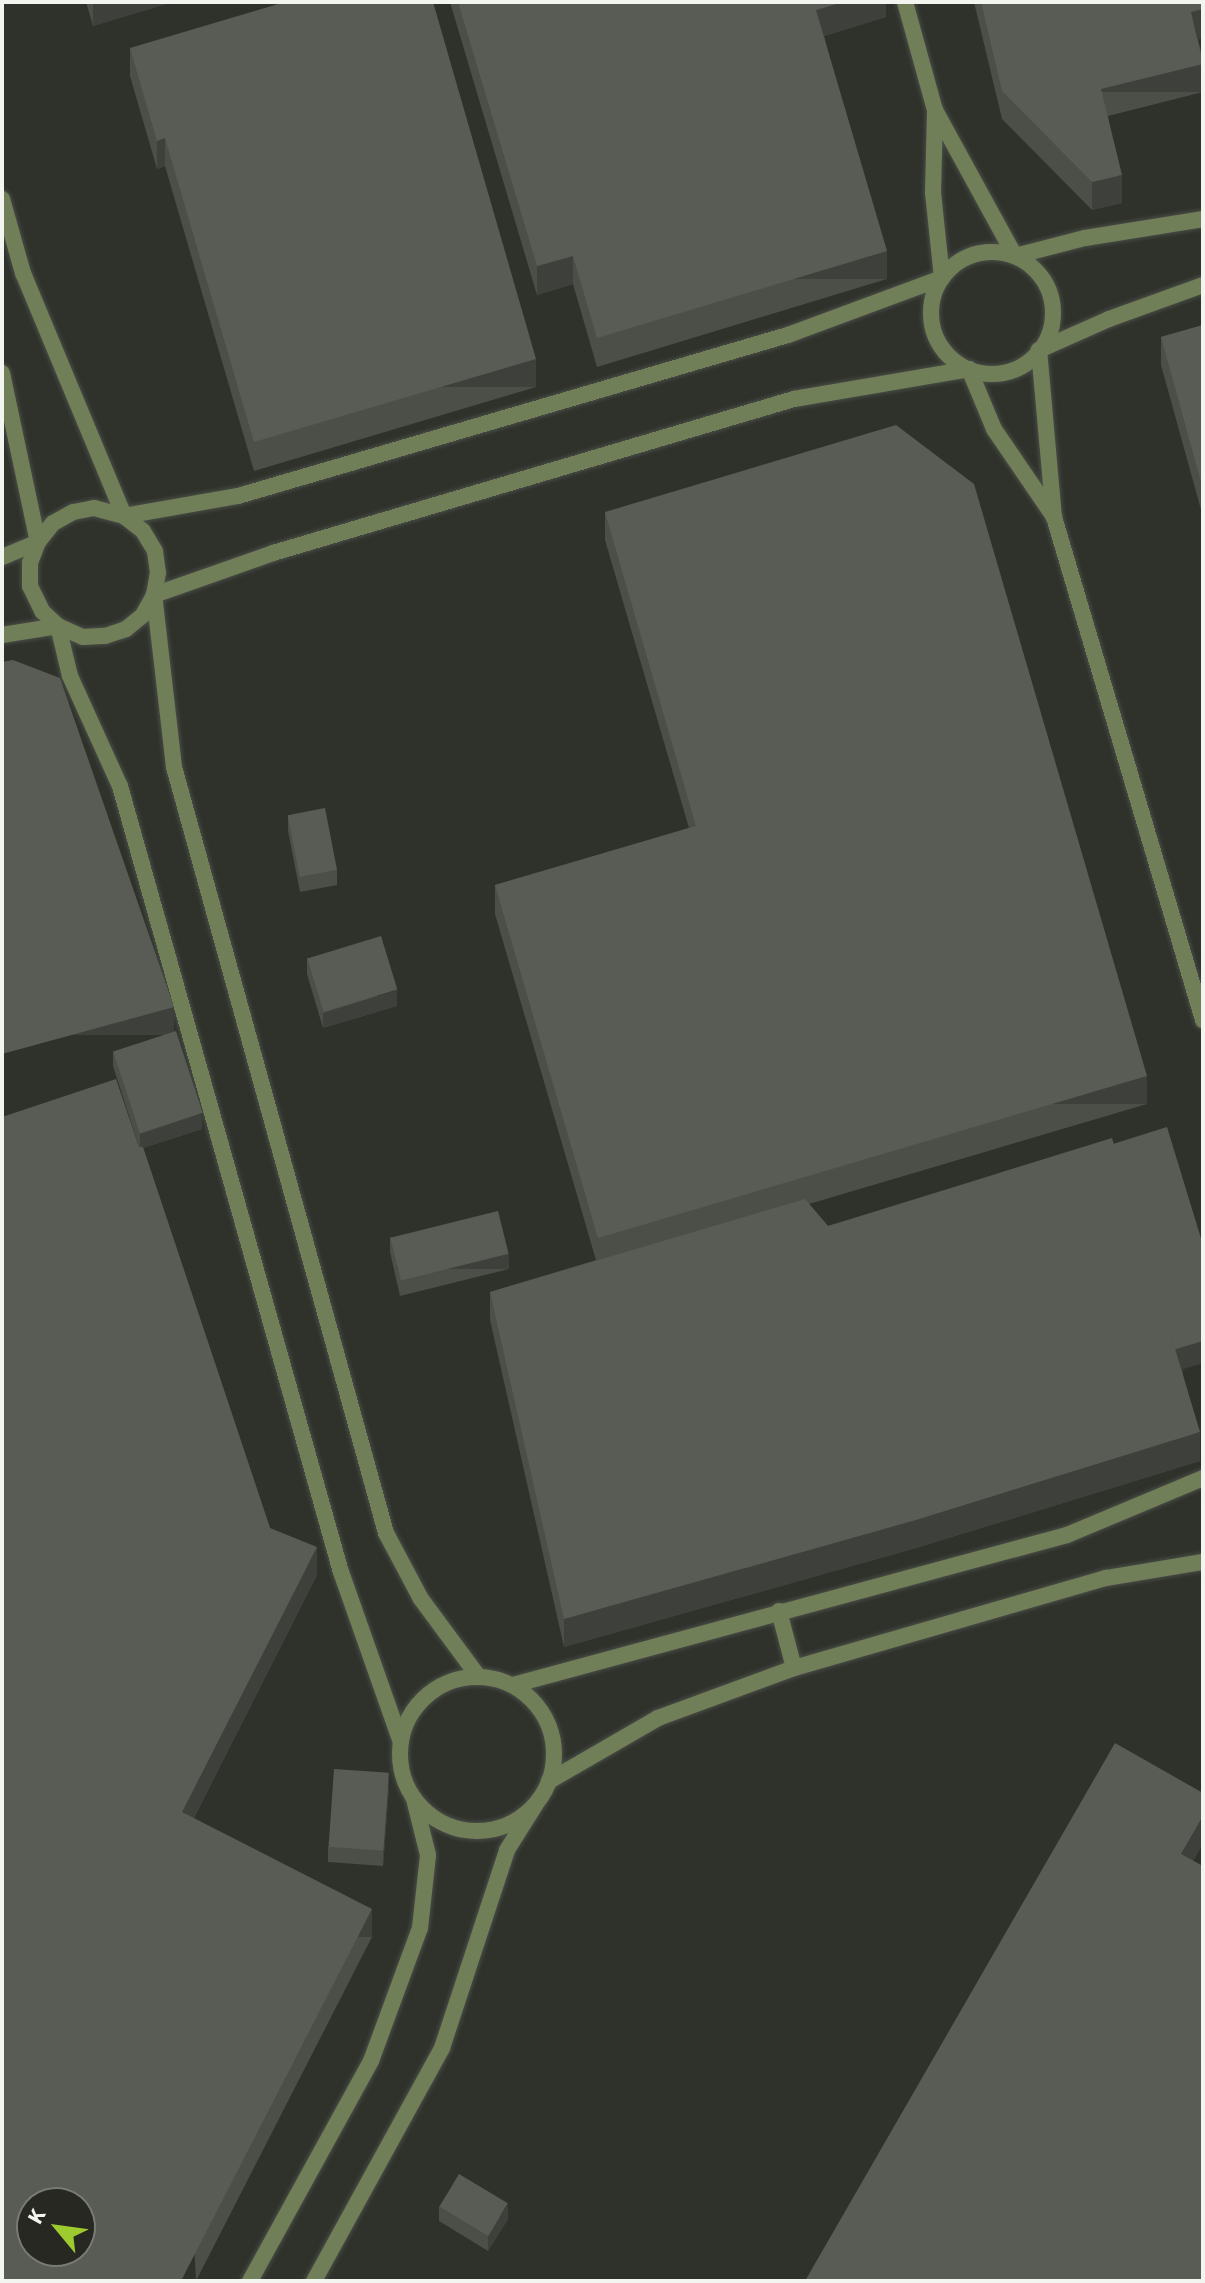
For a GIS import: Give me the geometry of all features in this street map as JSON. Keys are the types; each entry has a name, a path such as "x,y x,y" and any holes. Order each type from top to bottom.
{"street":[{"path":"905,2 935,110 1015,256 1032,267 1045,282 1052,302 1048,336 1024,365 1005,372 984,373 969,369 942,349 933,330 931,308 948,269 966,257 987,252 1015,256 1085,238 1203,219"},
{"path":"935,110 933,193 942,278"},
{"path":"2,199 6,231 124,516"},
{"path":"124,516 269,487 788,335 942,278"},
{"path":"1039,350 1109,319 1203,285"},
{"path":"1039,350 1054,517 1203,1020"},
{"path":"969,369 994,429 1054,517"},
{"path":"478,1676 421,1599 386,1533 174,767 154,595 158,573 155,551 143,531 124,516 94,508 73,512 53,523 38,542 30,563 30,586 42,611 58,626 83,637 105,636 126,629 143,615 154,595 273,553 794,399 969,369"},
{"path":"2,373 38,542"},
{"path":"2,557 38,542"},
{"path":"2,635 58,626"},
{"path":"58,626 70,676 120,786 341,1572 401,1742"},
{"path":"513,1685 1067,1535 1203,1478"},
{"path":"549,1781 658,1718 794,1668 1106,1578 1203,1562"},
{"path":"779,1611 794,1668"},
{"path":"250,2281 371,2061 420,1928 428,1855 414,1799 401,1769 401,1742 410,1716 428,1694 451,1681 478,1676 513,1685 537,1704 550,1728 554,1754 549,1781 507,1850 442,2048 314,2281"},
{"path":"414,1799 433,1818 464,1830 491,1830 515,1821 536,1804"}],"building":[{"path":"285,2 433,2 536,359 254,442 165,138 157,141 130,48"},
{"path":"458,2 843,2 816,10 887,251 597,338 573,256 537,266"},
{"path":"981,2 1203,2 1203,9 1191,12 1203,64 1101,89 1122,175 1092,182 1002,91"},
{"path":"1203,325 1203,489 1161,337"},
{"path":"896,425 974,484 1147,1076 598,1238 495,885 696,826 605,512"},
{"path":"13,660 60,678 174,1007 2,1054 2,662"},
{"path":"325,808 337,870 300,877 288,815"},
{"path":"381,936 397,990 324,1012 307,959"},
{"path":"176,1031 203,1113 140,1133 113,1051"},
{"path":"116,1079 139,1147 143,1147 270,1528 317,1547 182,1812 372,1909 181,2281 2,2281 2,1117"},
{"path":"1167,1127 1203,1245 1203,1341 1175,1349 1113,1144"},
{"path":"1112,1138 1200,1432 916,1520 564,1619 490,1292 805,1199 828,1226"},
{"path":"498,1211 509,1254 401,1281 390,1238"},
{"path":"1115,1743 1203,1793 1203,1816 1181,1854 1203,1866 1203,2281 805,2281"},
{"path":"334,1769 389,1773 383,1851 329,1847"},
{"path":"459,2174 508,2203 488,2236 439,2207"}]}
